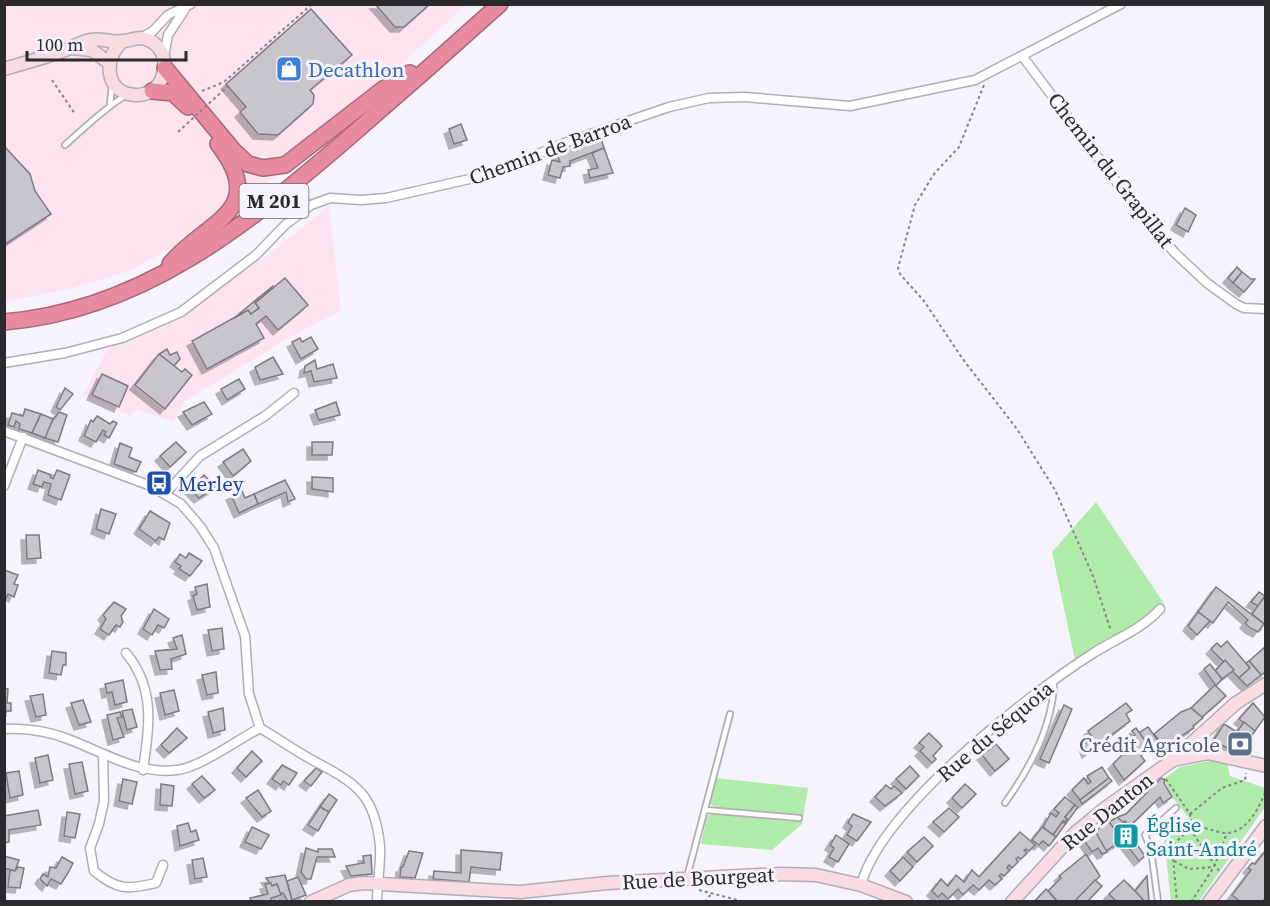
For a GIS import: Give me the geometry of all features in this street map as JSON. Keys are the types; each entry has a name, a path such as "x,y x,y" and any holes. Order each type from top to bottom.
{"highway":[{"name":"M 201","path":"4,315 25,314 75,301 124,284 170,264 226,228 282,186 487,4"},
{"name":"M 201","path":"4,322 69,310 125,292 193,258 259,212 500,4"},
{"path":"165,62 233,150 248,164 263,168 285,165 382,90 410,74"},
{"path":"152,91 173,93 185,102 225,154 236,174 234,204 227,216 181,250 170,264"},
{"path":"4,329 56,319 125,297 186,268 211,253 240,232 259,212"}],"street":[{"name":"Chemin de Barroa","path":"4,363 65,353 122,338 181,312 256,255 285,225 311,204 330,198 361,201 386,198 487,175 567,142 669,107 709,98 745,97 850,106 975,80 1122,4"},
{"path":"4,69 93,40 123,41 141,38 153,31 168,15 190,6"},
{"path":"123,41 111,54 109,63 112,81 128,94 144,94 152,91 159,85 165,62 168,35 190,6"},
{"path":"141,38 155,44 165,62"},
{"path":"70,48 92,50 109,63"},
{"name":"Chemin du Grapillat","path":"1023,57 1142,216 1175,253 1206,283 1236,304 1244,308 1266,309"},
{"path":"165,494 200,456 265,416 294,393"},
{"path":"4,430 165,494 187,512 214,548 245,636 249,694 260,728 345,776 357,787 376,823 380,847 377,902"},
{"path":"4,486 23,437"},
{"name":"Rue du Séquoia","path":"861,885 874,852 913,804 973,747 1054,682 1092,654 1152,618 1160,609"},
{"path":"126,654 138,668 145,684 149,726 143,770"},
{"name":"Rue Danton","path":"1012,902 1075,833 1173,760 1236,703 1266,684"},
{"path":"4,729 30,728 66,738 143,770 179,770 260,728"},
{"path":"1198,737 1202,747 1209,753"},
{"path":"1173,760 1209,753 1258,764"},
{"path":"103,754 104,801 90,848 94,871 110,885 133,889 156,883 163,865"},
{"path":"1209,902 1266,826"},
{"name":"Rue de Bourgeat","path":"311,902 349,885 378,882 520,892 687,878 781,874 816,875 861,885 906,902"}],"lane":[{"path":"110,104 112,81"},
{"path":"65,145 103,113 110,104 128,94"},
{"path":"1005,802 1017,786 1040,741 1053,706 1054,682"},
{"path":"687,878 730,714"},
{"path":"1158,902 1151,850 1145,835 1176,808"},
{"path":"706,810 799,818"}],"path":[{"path":"191,98 224,82 312,4"},
{"path":"990,73 959,147 934,174 915,205 898,268 900,274 924,301 962,358 1017,429 1055,490 1093,576 1113,643"},
{"path":"52,80 75,114"},
{"path":"178,132 228,86"},
{"path":"1190,814 1222,788 1245,780 1258,764"},
{"path":"1159,769 1190,814 1194,834 1214,867 1227,877"},
{"path":"1192,826 1227,833 1244,825 1250,819 1265,792"},
{"path":"1151,850 1172,846 1192,826"},
{"path":"1191,902 1214,867 1227,833"},
{"path":"1172,846 1177,902"},
{"path":"1174,861 1189,869 1214,867"},
{"path":"687,878 688,886 745,902"},
{"path":"705,902 711,894"}],"shaded area":[{"path":"4,5 466,5 282,172 189,238 129,271 72,288 5,302"},
{"path":"329,206 341,310 280,343 184,402 173,422 136,409 130,416 83,394 110,345 194,305 267,256"}],"green space":[{"path":"1096,502 1165,605 1116,644 1075,660 1052,552"},
{"path":"1215,760 1227,763 1230,776 1265,788 1265,807 1199,901 1171,901 1164,840 1189,818 1172,797 1164,779 1180,767"},
{"path":"716,778 808,788 802,824 772,850 701,844 707,816 713,814 715,807 710,804"}],"building":[{"path":"375,4 430,4 404,27 395,27"},
{"name":"Decathlon","path":"311,9 352,55 310,90 314,95 313,104 278,135 258,134 240,112 246,107 226,84"},
{"path":"461,124 467,140 454,144 449,129"},
{"path":"600,135 604,148 570,161 570,166 563,167 560,178 548,175 552,160 560,162 556,151"},
{"path":"4,146 30,174 35,191 51,214 4,245"},
{"path":"604,148 613,173 590,178 588,170 598,168 592,153"},
{"path":"1185,208 1196,215 1188,232 1176,225"},
{"path":"1237,267 1242,272 1233,283 1228,278"},
{"path":"1242,272 1251,279 1255,279 1244,292 1233,283"},
{"path":"285,278 308,305 278,330 266,316 256,324 264,338 207,369 192,341 248,310 251,314 259,308 255,303"},
{"path":"273,286 255,303 259,308 251,314 248,310 234,318"},
{"path":"311,337 318,349 301,359 292,342 300,338 302,342"},
{"path":"167,349 170,355 177,352 180,359 174,366 159,354"},
{"path":"159,354 182,372 185,369 192,375 165,409 135,385"},
{"path":"273,357 283,374 260,380 255,367"},
{"path":"315,360 317,369 333,364 337,378 314,382 311,371 304,373 305,366"},
{"path":"102,374 128,386 119,407 92,395"},
{"path":"239,379 245,389 227,400 221,389"},
{"path":"65,388 73,394 60,410 56,407"},
{"path":"204,402 212,414 192,425 183,412"},
{"path":"336,402 340,415 319,420 315,410"},
{"path":"25,409 41,414 32,433 19,429 20,424 16,421 14,427 8,425 12,413 23,416"},
{"path":"59,412 67,415 58,442 45,438 49,425"},
{"path":"41,414 53,419 45,438 32,433"},
{"path":"97,416 110,424 113,421 117,423 109,438 104,435 106,432 103,430 96,442 84,436 91,420 93,422"},
{"path":"176,442 186,452 170,467 160,456"},
{"path":"312,442 333,442 332,455 312,455"},
{"path":"120,443 132,448 129,457 141,462 136,472 114,464"},
{"path":"243,449 251,461 233,476 223,462"},
{"path":"38,470 51,475 53,479 57,470 70,475 61,500 48,495 51,484 44,482 42,487 33,484"},
{"path":"204,475 216,487 199,498 190,489"},
{"path":"312,477 333,478 333,492 312,489"},
{"path":"285,480 295,499 288,502 286,492 258,504 254,494"},
{"path":"242,491 245,498 254,494 258,504 239,513 231,495"},
{"path":"101,509 116,514 109,534 96,529"},
{"path":"150,511 170,523 164,540 159,537 156,541 139,529"},
{"path":"26,535 39,535 41,558 27,559"},
{"path":"189,553 202,561 190,576 179,569 181,566 175,562 180,554 186,558"},
{"path":"4,570 18,575 14,584 18,585 14,597 8,594 4,603"},
{"path":"207,584 210,607 197,610 193,596 197,594 195,587"},
{"path":"1216,587 1264,624 1258,632 1245,623 1248,620 1228,602 1213,623 1198,612"},
{"path":"1259,592 1265,596 1258,606 1251,602"},
{"path":"1266,596 1266,625 1252,614"},
{"path":"114,602 126,609 121,616 123,622 120,627 116,625 109,635 100,629 106,619 103,615"},
{"path":"154,609 169,619 164,628 158,625 152,635 143,629"},
{"path":"1198,612 1210,621 1197,635 1188,626"},
{"path":"222,628 224,649 212,651 208,630"},
{"path":"182,635 186,654 171,659 172,669 160,670 155,651 177,649 173,638"},
{"path":"1227,641 1250,668 1239,678 1211,649 1217,643 1221,647"},
{"path":"1266,646 1266,672 1261,675 1249,661"},
{"path":"52,651 66,653 66,665 63,665 61,675 49,673"},
{"path":"1225,660 1234,670 1222,679 1215,671"},
{"path":"1249,661 1261,675 1247,686 1239,678 1250,668 1246,663"},
{"path":"1210,664 1222,679 1216,686 1204,669"},
{"path":"216,672 218,693 207,695 202,675"},
{"path":"123,680 127,702 115,705 112,692 107,693 105,684"},
{"path":"1215,685 1226,696 1202,717 1191,708"},
{"path":"4,688 8,689 7,703 11,703 11,711 6,711 6,713"},
{"path":"174,690 179,711 165,715 160,693"},
{"path":"43,694 46,715 36,717 30,696"},
{"path":"83,700 91,722 79,725 71,703"},
{"path":"1126,703 1132,710 1126,714 1130,721 1087,753 1084,745 1093,738 1088,731"},
{"path":"1253,703 1265,717 1255,731 1239,719"},
{"path":"1064,705 1072,709 1049,763 1040,759"},
{"path":"223,708 225,730 213,733 208,712"},
{"path":"1191,708 1203,718 1193,726 1194,728 1164,747 1154,734 1181,712"},
{"path":"132,709 137,727 127,730 122,711"},
{"path":"120,712 122,717 117,718 124,737 113,740 107,715"},
{"path":"1244,722 1255,731 1238,753 1213,741 1224,724 1237,732"},
{"path":"1148,727 1159,742 1151,748 1139,733"},
{"path":"177,728 187,738 169,753 161,745"},
{"path":"1136,728 1149,746 1141,756 1145,761 1124,780 1113,764 1124,753 1125,755 1133,750 1127,742 1135,735 1132,731"},
{"path":"929,733 942,746 933,756 936,759 932,763 920,751 924,747 919,743"},
{"path":"996,744 1009,759 995,771 982,755"},
{"path":"252,751 262,761 246,777 237,768"},
{"path":"48,755 53,780 40,783 35,758"},
{"path":"82,762 88,791 75,794 69,764"},
{"path":"282,765 297,773 289,785 283,781 281,785 272,779"},
{"path":"910,766 919,776 906,789 896,779"},
{"path":"1102,767 1109,778 1080,800 1072,790 1084,778 1088,784 1091,782 1087,776"},
{"path":"316,768 322,772 311,786 304,781"},
{"path":"19,771 23,795 10,798 6,773"},
{"path":"202,776 215,790 204,798 192,784"},
{"path":"1109,778 1112,781 1082,804 1080,800"},
{"path":"1161,778 1165,780 1164,783 1172,797 1163,803 1160,797 1129,827 1125,821 1122,823 1117,817 1126,814"},
{"path":"123,779 137,782 132,804 119,801"},
{"path":"161,784 174,786 172,806 160,805"},
{"path":"965,784 976,794 962,808 952,798"},
{"path":"886,785 891,789 894,786 902,793 885,806 875,797"},
{"path":"258,790 271,811 262,817 246,798"},
{"path":"329,794 337,800 329,812 320,807"},
{"path":"1065,797 1075,805 1065,817 1067,819 1053,835 1043,827 1051,813 1056,817 1059,813 1054,809"},
{"path":"1075,805 1078,807 1056,837 1053,835 1067,819 1065,817"},
{"path":"320,807 329,812 318,831 308,825"},
{"path":"949,808 959,817 944,832 933,822"},
{"path":"38,810 41,825 9,830 9,842 4,843 4,816"},
{"path":"67,812 80,814 75,838 64,836"},
{"path":"853,814 871,822 857,841 847,835 852,826 848,823"},
{"name":"Église Saint-André","path":"1117,817 1132,830 1129,833 1145,856 1139,861 1109,822"},
{"path":"1109,822 1123,840 1106,851 1095,831"},
{"path":"188,823 191,832 196,830 199,840 180,846 177,826"},
{"path":"252,827 269,835 261,849 245,842"},
{"path":"1042,827 1056,837 1049,846 1043,841 1039,845 1032,840"},
{"path":"1095,831 1107,852 1102,854 1098,848 1092,852 1083,839"},
{"path":"1020,832 1035,845 1029,851 1024,850 1027,853 1021,859 1018,857 1016,859 1018,862 1012,868 1009,865 1007,868 1010,870 1004,876 1001,874 999,876 1002,879 995,885 989,880 979,890 973,885 963,895 958,889 948,899 942,893 938,897 932,891 941,879 948,886 956,875 964,882 972,870 979,877"},
{"path":"836,835 849,844 838,862 829,857 834,848 830,845"},
{"path":"924,837 933,846 917,862 907,852"},
{"path":"306,848 318,852 318,849 332,849 335,857 317,857 311,879 306,879 301,872"},
{"path":"461,850 502,853 500,870 471,867 469,882 433,879 434,871 461,873"},
{"path":"1266,850 1266,897 1262,902 1241,902 1232,895 1251,870 1248,868 1252,863 1255,864"},
{"path":"409,851 423,853 415,878 400,877 401,867"},
{"path":"1086,854 1100,876 1074,902 1058,902 1048,891 1061,878 1059,876"},
{"path":"371,855 372,874 351,876 346,866 364,863 363,856"},
{"path":"4,856 19,860 15,871 4,868"},
{"path":"62,857 73,863 68,873 61,884 51,879 47,886 40,879 43,874 48,877 50,867 56,868"},
{"path":"903,857 913,867 900,881 890,871"},
{"path":"203,858 207,877 195,879 192,860"},
{"path":"18,867 24,868 20,888 8,887 10,870 15,871"},
{"path":"285,875 292,900 288,902 283,893 280,894 277,884 272,886 266,878"},
{"path":"1147,876 1149,901 1145,902 1135,891"},
{"path":"298,877 306,895 292,900 287,881"},
{"path":"1095,880 1102,886 1087,902 1074,902"},
{"path":"1124,880 1145,902 1117,902 1109,894"},
{"path":"271,883 272,886 277,884 281,895 271,898 272,902 251,902 250,898 268,894 265,884"},
{"path":"1046,889 1058,902 1034,902"}],"place":[{"name":"Decathlon","path":"289,69"},
{"name":"Merley","path":"159,483"},
{"name":"Crédit Agricole","path":"1240,744"},
{"name":"Église Saint-André","path":"1126,836"}]}
